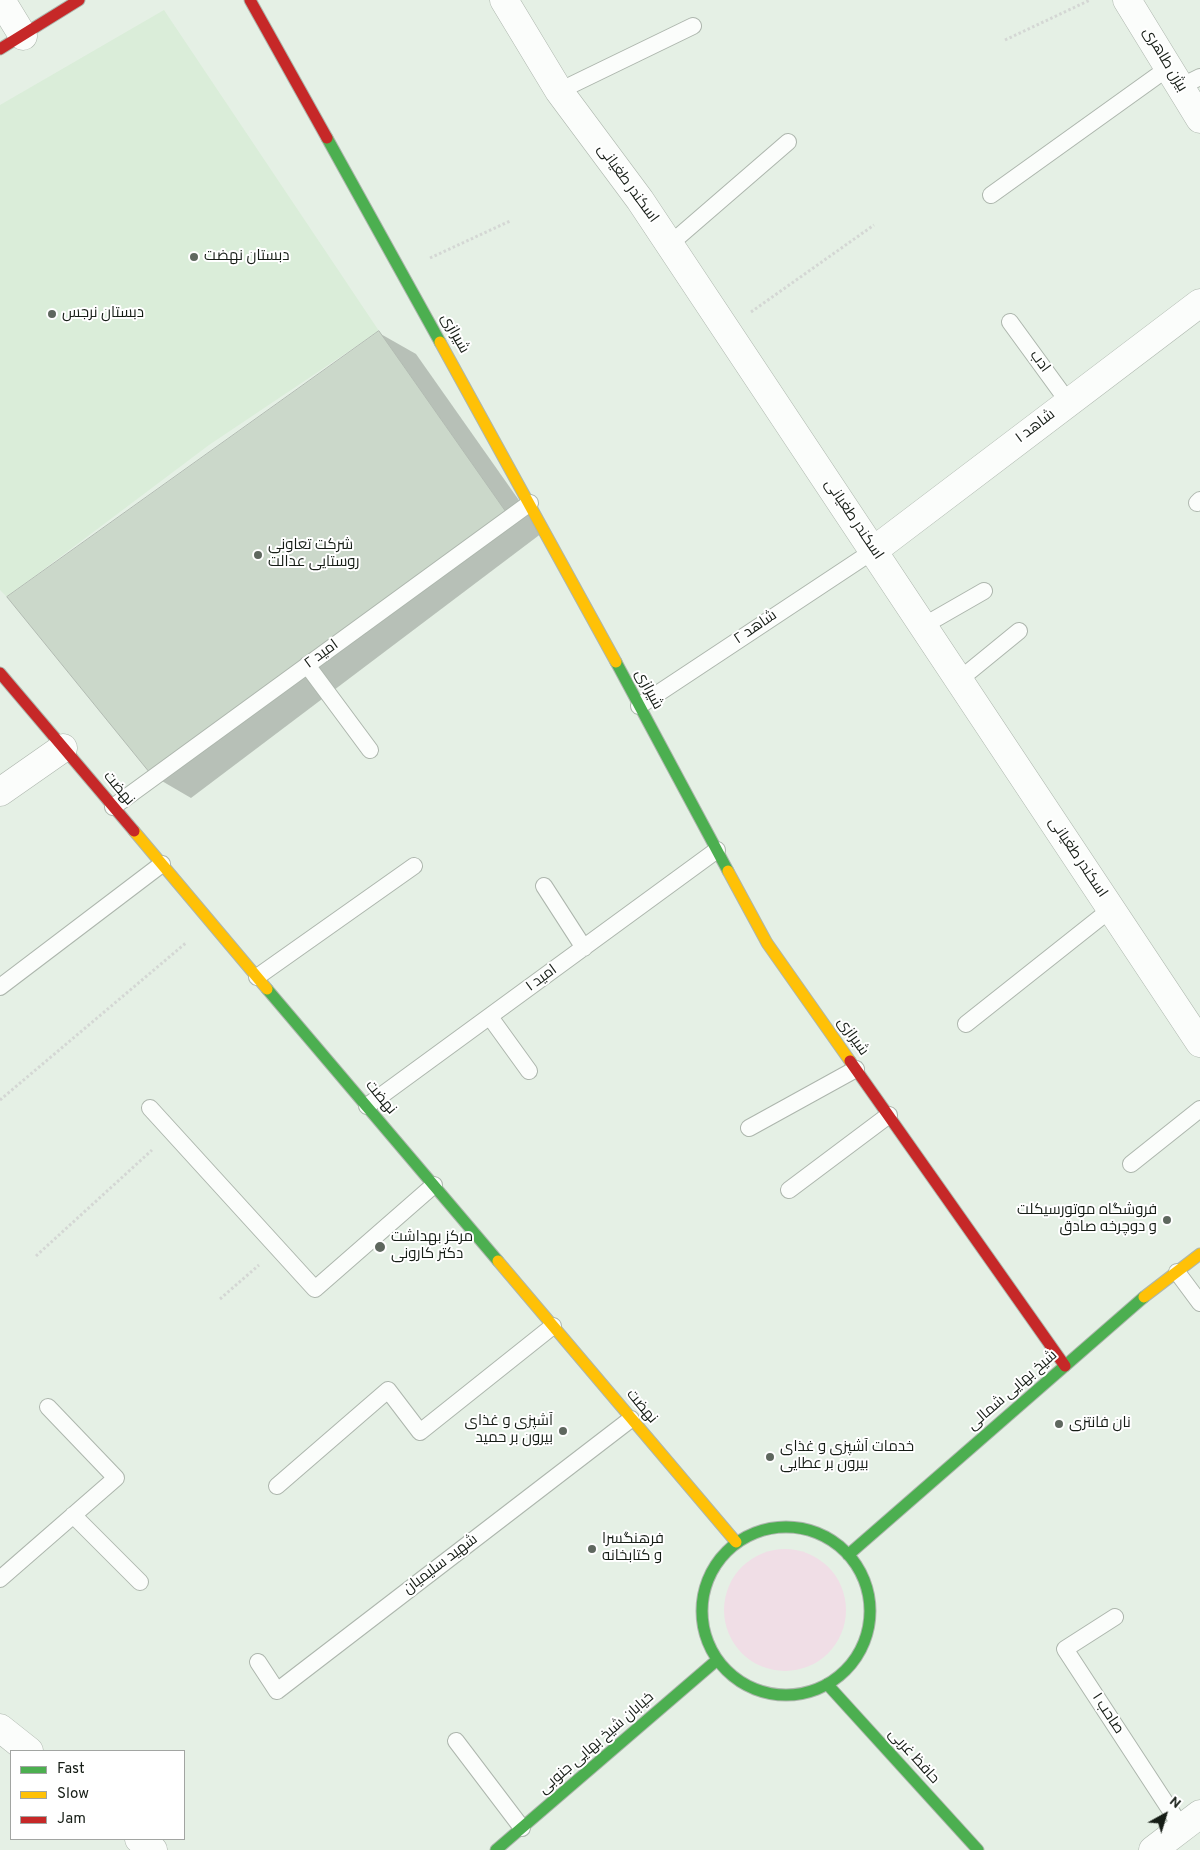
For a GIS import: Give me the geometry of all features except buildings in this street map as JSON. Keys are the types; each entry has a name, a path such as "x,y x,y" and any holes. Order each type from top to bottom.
{"street":[{"path":"1,0 11,43 79,0"},
{"name":"شیرازی","path":"250,0 530,503 767,943 1065,1366"},
{"name":"بیژن طاهری","path":"1127,0 1183,77 1200,119"},
{"name":"اسکندر طغیانی","path":"513,3 559,91 640,200 670,244 1200,1042"},
{"name":"شاهد ۱","path":"873,551 1200,303"},
{"name":"نهضت","path":"0,673 736,1542"},
{"path":"0,792 63,748"},
{"name":"شیخ بهایی شمالی","path":"848,1554 1138,1301 1200,1254"},
{"path":"782,1526 806,1529 829,1538 848,1554 862,1576 870,1600 869,1625 861,1649 846,1669 827,1684 804,1693 779,1695 756,1689 734,1678 717,1660 705,1636 701,1610 705,1584 717,1560 736,1542 758,1531 782,1526"},
{"name":"خیابان شیخ بهایی جنوبی","path":"496,1850 717,1660"},
{"name":"حافظ غربی","path":"827,1684 978,1850"},
{"path":"0,1728 28,1750"},
{"path":"1153,1850 1191,1821"},
{"path":"140,1840 153,1850"}],"lane":[{"path":"559,91 693,26"},
{"path":"991,195 1183,77"},
{"path":"670,244 788,142"},
{"name":"ادب","path":"1010,322 1068,403"},
{"name":"امید ۲","path":"114,807 530,503"},
{"name":"شاهد ۲","path":"639,706 873,551"},
{"path":"923,626 984,591"},
{"path":"959,680 1019,631"},
{"path":"307,665 370,750"},
{"name":"امید ۱","path":"367,1106 717,850"},
{"path":"0,987 162,864"},
{"path":"258,977 414,866"},
{"path":"544,886 584,948"},
{"path":"966,1024 1111,909"},
{"path":"490,1017 529,1071"},
{"path":"749,1128 856,1068"},
{"path":"150,1108 315,1288 434,1185"},
{"path":"1131,1164 1200,1109"},
{"path":"789,1190 889,1115"},
{"path":"1177,1272 1200,1304"},
{"path":"277,1486 388,1390 420,1432 553,1326"},
{"path":"0,1579 116,1478 48,1406"},
{"name":"شهید سلیمیان","path":"258,1662 276,1691 631,1419"},
{"path":"73,1515 140,1582"},
{"name":"صاحب ۱","path":"1115,1618 1065,1649 1191,1821"},
{"path":"456,1741 522,1828"}],"path":[{"path":"1005,40 1090,0"},
{"path":"402,271 510,221"},
{"path":"726,330 874,225"},
{"path":"0,1100 211,922"},
{"path":"36,1256 172,1132"},
{"path":"220,1299 278,1248"}],"shaded area":[{"name":"دبستان نهضت","path":"164,10 379,331 209,445 7,597 0,590 0,105"},
{"path":"785,1549 797,1550 808,1554 819,1559 828,1567 836,1576 841,1587 845,1598 845,1622 841,1633 836,1644 828,1653 819,1661 808,1666 797,1670 785,1671 773,1670 762,1666 751,1661 742,1653 734,1644 729,1633 725,1622 724,1610 725,1598 729,1587 734,1576 742,1567 751,1559 762,1554 773,1550"}],"traffic: fast":[{"path":"327,138 440,342"},
{"path":"616,662 728,871"},
{"path":"267,989 498,1261"},
{"path":"848,1555 1144,1297"},
{"path":"786,1527 810,1531 826,1537 851,1558 860,1571 866,1587 870,1611 866,1635 860,1651 839,1676 826,1685 810,1691 786,1695 762,1691 746,1685 721,1664 712,1651 706,1635 702,1611 706,1587 712,1571 733,1546 746,1537 762,1531 786,1527"},
{"path":"496,1850 717,1660"},
{"path":"827,1684 978,1850"}],"traffic: slow":[{"path":"440,342 616,662"},
{"path":"134,831 267,989"},
{"path":"728,871 767,943 850,1061"},
{"path":"1144,1297 1200,1254"},
{"path":"498,1261 736,1542"}],"traffic: jam":[{"path":"0,49 79,0"},
{"path":"250,0 327,138"},
{"path":"0,673 134,831"},
{"path":"850,1061 1065,1366"}],"place":[{"name":"دبستان نهضت","path":"194,257"},
{"name":"دبستان نرجس","path":"52,314"},
{"name":"شرکت تعاونی روستایی عدالت","path":"258,555"},
{"name":"فروشگاه موتورسیکلت و دوچرخه صادق","path":"1167,1220"},
{"name":"مرکز بهداشت دکتر کارونی","path":"380,1247"},
{"name":"نان فانتزی","path":"1059,1424"},
{"name":"آشپزی و غذای بیرون بر حمید","path":"563,1431"},
{"name":"خدمات آشپزی و غذای بیرون بر عطایی","path":"770,1457"},
{"name":"فرهنگسرا و کتابخانه","path":"592,1549"}]}
